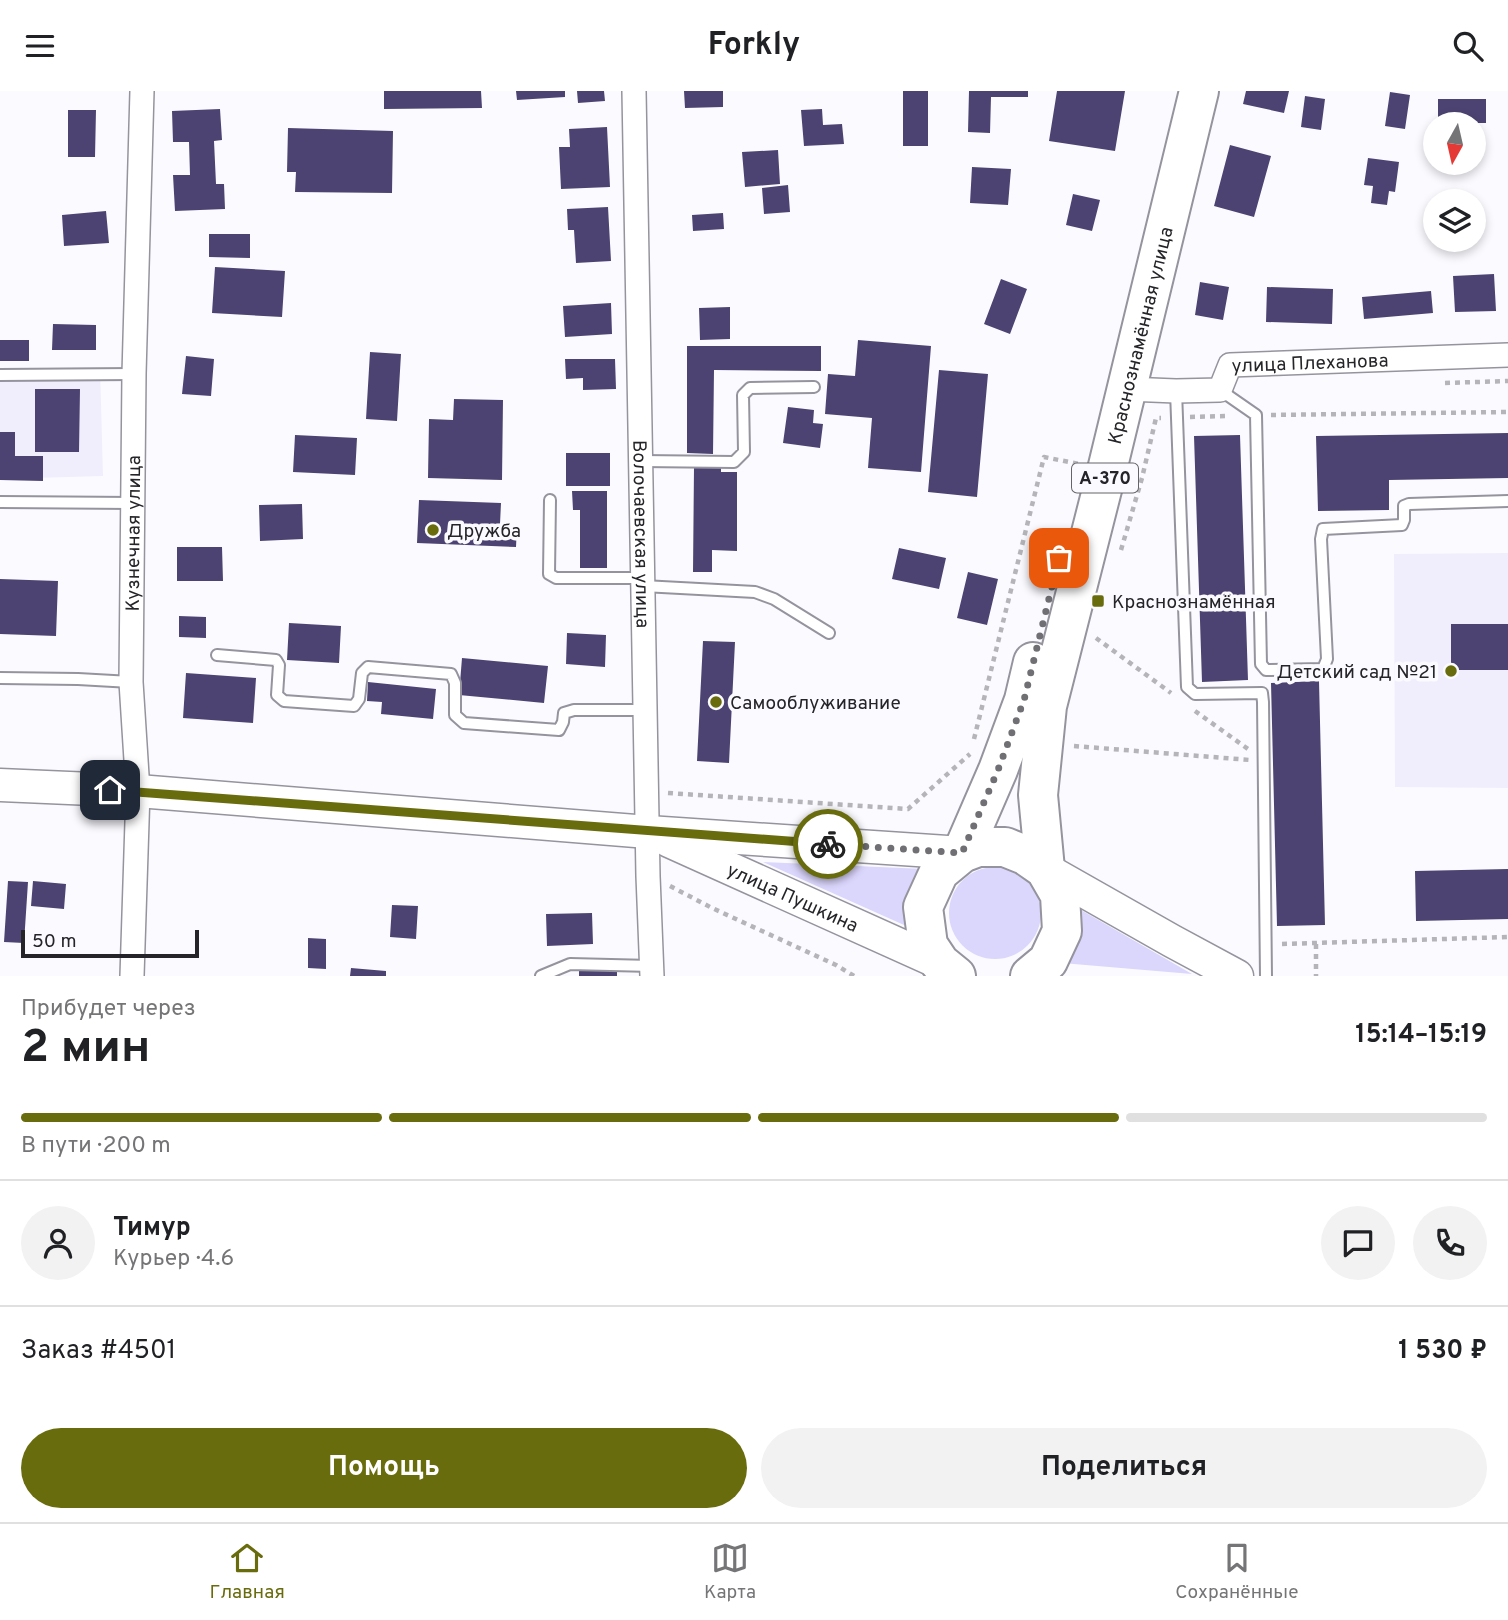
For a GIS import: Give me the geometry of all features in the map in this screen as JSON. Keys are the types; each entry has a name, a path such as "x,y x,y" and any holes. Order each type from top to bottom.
{"highway":[{"name":"Краснознамённая улица","path":"962,853 998,770 1024,700 1052,580 1111,471 1175,91"},
{"name":"Краснознамённая улица","path":"1045,869 1038,795 1047,706 1111,471 1127,389 1199,91"},
{"path":"962,853 978,847 1005,847 1025,855 1045,869"},
{"name":"А-370","path":"947,972 928,945 923,907 939,872 962,853"},
{"name":"А-370","path":"1030,976 1048,961 1062,932 1060,895 1045,869"}],"main road":[{"name":"улица Пушкина","path":"0,785 138,791 648,832 962,853"},
{"name":"улица Пушкина","path":"648,832 947,972"},
{"path":"1045,869 1237,976"}],"street":[{"name":"Кузнечная улица","path":"132,976 138,791 131,682 134,374 142,91"},
{"name":"Волочаевская улица","path":"634,91 652,971"},
{"name":"улица Плеханова","path":"1127,389 1220,390 1230,365 1508,355"}],"lane":[{"path":"0,375 134,374"},
{"path":"641,461 734,462 744,452 743,395 750,388 814,387"},
{"path":"1220,390 1256,415 1261,664 1266,670 1323,669 1327,659 1321,539 1323,529 1402,525 1404,506 1409,504 1508,501"},
{"path":"1176,391 1187,687 1195,694 1262,693 1264,702 1266,976"},
{"path":"550,500 550,574 556,578 643,582 755,592 774,599 829,633"},
{"path":"0,502 133,503"},
{"path":"217,655 276,660 279,665 277,695 284,701 354,706 359,699 362,673 368,667 451,674 455,683 455,715 464,723 559,730 564,722 564,713 574,709 646,710"},
{"path":"0,678 131,682"},
{"path":"541,976 570,964 652,971"}],"path":[{"path":"974,741 1044,457 1111,471"},
{"path":"1067,746 1265,761"},
{"path":"647,792 908,809 971,754"},
{"path":"648,876 855,976"},
{"path":"1265,944 1508,937"},
{"path":"1316,944 1316,976"}],"shaded area":[{"path":"100,367 103,476 0,479 0,369"},
{"name":"Детский сад №21","path":"1508,553 1508,788 1395,787 1394,554"},
{"path":"763,862 925,869 913,929"},
{"path":"995,867 1013,871 1027,881 1037,895 1041,913 1037,931 1027,945 1013,955 995,959 977,955 963,945 953,931 949,913 953,895 963,881 977,871"},
{"path":"1074,906 1192,974 1062,963"}],"building":[{"path":"384,91 481,91 482,108 384,109"},
{"path":"516,91 565,91 565,97 517,100"},
{"path":"577,91 604,91 605,101 578,103"},
{"path":"684,91 723,91 723,107 685,108"},
{"path":"903,91 928,91 928,146 903,146"},
{"path":"969,91 1028,91 1028,97 991,97 990,133 968,132"},
{"path":"1057,91 1125,91 1115,151 1049,141"},
{"path":"1246,91 1289,91 1284,113 1243,104"},
{"path":"1390,92 1410,95 1405,129 1385,126"},
{"path":"1305,96 1325,99 1321,130 1301,127"},
{"path":"1438,99 1486,99 1486,112 1438,112"},
{"path":"220,109 222,140 214,141 216,184 224,184 225,209 175,211 173,175 190,175 189,142 173,142 172,111"},
{"path":"822,109 823,125 842,124 844,144 804,146 801,110"},
{"path":"68,110 96,110 95,157 68,157"},
{"path":"607,127 610,187 561,189 559,147 570,147 569,129"},
{"path":"288,128 393,131 392,193 295,192 296,172 287,172"},
{"path":"1230,145 1271,156 1254,217 1214,206"},
{"path":"778,150 780,184 745,187 742,152"},
{"path":"1368,158 1399,162 1395,192 1389,191 1387,205 1371,203 1373,186 1364,185"},
{"path":"972,167 1011,169 1008,205 970,203"},
{"path":"788,185 790,212 764,214 762,188"},
{"path":"1073,194 1100,200 1092,231 1066,225"},
{"path":"608,207 611,261 576,263 574,230 568,230 567,209"},
{"path":"106,211 109,243 64,246 62,215"},
{"path":"723,213 724,229 693,231 692,215"},
{"path":"209,234 250,234 250,258 209,257"},
{"path":"215,267 285,271 282,317 212,313"},
{"path":"1494,274 1496,311 1455,312 1453,276"},
{"path":"1001,279 1027,289 1010,334 984,324"},
{"path":"1200,282 1229,287 1223,320 1195,315"},
{"path":"1267,287 1333,289 1332,324 1266,322"},
{"path":"1431,291 1433,313 1364,319 1362,297"},
{"path":"611,303 612,334 565,337 563,306"},
{"path":"730,307 730,339 700,340 699,308"},
{"path":"53,324 96,325 96,350 52,350"},
{"path":"0,340 29,340 29,361 0,361"},
{"path":"858,340 931,346 921,472 868,468 872,418 825,414 828,374 855,376"},
{"path":"687,346 821,346 821,371 714,370 713,454 687,453"},
{"path":"370,352 401,354 397,421 366,419"},
{"path":"186,356 214,359 211,396 182,394"},
{"path":"565,359 615,359 616,389 583,390 583,378 566,379"},
{"path":"939,370 988,374 977,497 928,492"},
{"path":"35,389 80,389 79,452 35,452"},
{"path":"454,399 503,400 502,480 428,478 429,419 453,420"},
{"path":"788,407 814,410 813,423 823,424 820,448 783,443"},
{"path":"0,432 15,432 15,456 43,456 43,481 0,480"},
{"path":"1508,433 1508,478 1389,480 1389,510 1318,511 1316,436"},
{"path":"295,435 357,438 355,475 293,472"},
{"path":"1240,435 1248,680 1202,682 1194,436"},
{"path":"566,453 610,453 610,486 566,486"},
{"path":"694,467 721,468 721,472 737,472 737,551 712,550 712,572 693,572"},
{"path":"572,491 607,491 607,568 580,568 580,510 573,510"},
{"path":"419,500 501,503 500,524 517,525 516,547 417,543"},
{"path":"302,504 303,539 260,541 259,505"},
{"path":"177,547 222,547 223,581 177,581"},
{"path":"899,548 946,558 939,589 892,579"},
{"path":"968,572 998,579 987,625 957,618"},
{"path":"0,579 58,581 56,636 0,634"},
{"path":"179,616 206,617 206,638 179,637"},
{"path":"289,623 341,626 339,663 287,660"},
{"path":"1451,624 1508,624 1508,670 1451,670"},
{"path":"567,633 606,635 605,667 566,664"},
{"name":"Самооблуживание","path":"703,641 735,642 729,763 697,761"},
{"path":"462,658 548,666 544,703 459,695"},
{"path":"186,673 256,678 253,723 183,718"},
{"path":"1319,681 1325,925 1277,926 1271,683"},
{"path":"368,682 436,689 433,719 381,714 382,702 367,701"},
{"path":"1508,869 1508,919 1416,921 1415,871"},
{"path":"8,881 28,882 24,943 4,942"},
{"path":"33,881 66,884 64,909 31,906"},
{"path":"392,905 418,906 416,939 390,937"},
{"path":"592,913 593,944 547,946 546,914"},
{"path":"308,938 326,939 326,969 308,968"},
{"path":"351,968 386,971 386,976 350,976"},
{"path":"579,970 617,971 617,976 579,976"}],"way so far":[{"path":"828,844 962,853 998,770 1024,700 1059,558"}],"place":[{"name":"Дружба","path":"433,530"},
{"name":"Краснознамённая","path":"1098,601"},
{"name":"Детский сад №21","path":"1451,671"},
{"name":"Самооблуживание","path":"716,702"}],"route":[{"path":"110,790 828,844"}]}
